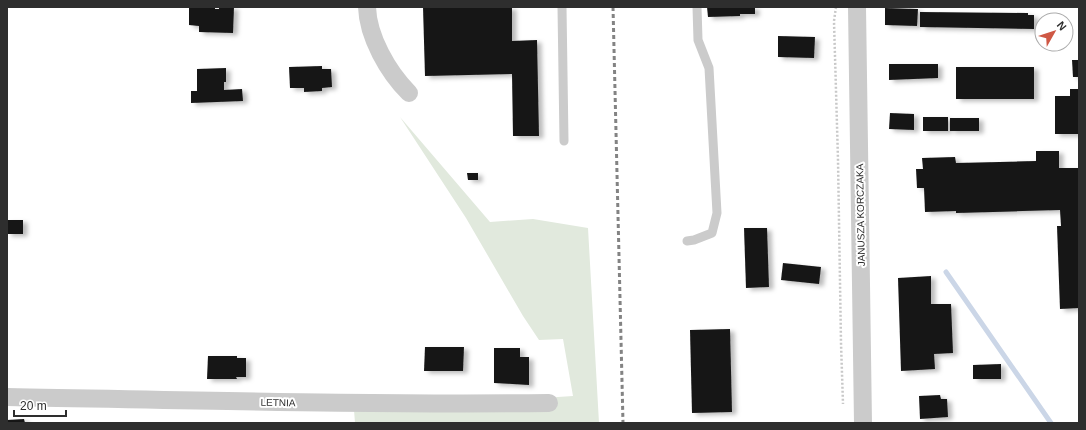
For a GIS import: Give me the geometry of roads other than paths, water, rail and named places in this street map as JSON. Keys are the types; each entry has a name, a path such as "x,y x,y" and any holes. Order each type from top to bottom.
{"street":[{"path":"367,7 367,17 373,38 400,84 409,93"},
{"name":"JANUSZA KORCZAKA","path":"857,7 863,423"},
{"name":"LETNIA","path":"7,397 280,403 549,403"}],"lane":[{"path":"562,7 564,141"},
{"path":"687,241 712,233 717,213 709,68 698,40 697,7"}],"waterway":[{"path":"946,272 1051,423"}],"railway":[{"path":"613,7 623,423"}]}
